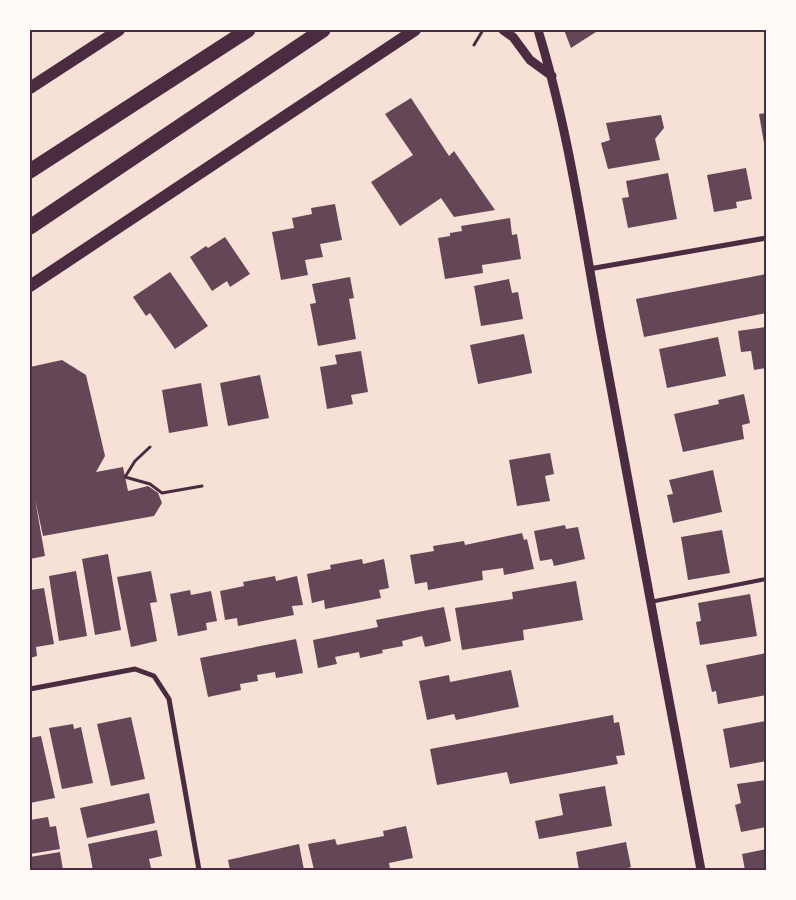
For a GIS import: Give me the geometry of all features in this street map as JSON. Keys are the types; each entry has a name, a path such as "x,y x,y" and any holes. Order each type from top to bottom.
{"highway":[{"path":"30,171 248,30"},
{"path":"30,227 323,30"}],"main road":[{"path":"30,88 119,30"},
{"path":"30,286 415,30"}],"street":[{"path":"503,30 513,37 530,60 552,76"},
{"path":"538,30 552,76 572,171 650,602 701,870"},
{"path":"589,269 766,238"},
{"path":"30,689 135,668 154,676 169,699 199,870"}],"lane":[{"path":"650,602 766,579"}],"path":[{"path":"474,45 483,30"},
{"path":"150,447 135,461 125,477 150,484 162,493 202,486"}],"building":[{"path":"564,30 599,30 571,48"},
{"path":"411,98 449,156 454,151 495,210 454,217 441,198 400,226 371,182 413,155 385,114"},
{"path":"766,113 766,149 765,149 759,114"},
{"path":"661,115 664,128 655,139 660,160 608,169 601,143 610,140 606,123"},
{"path":"746,168 752,199 736,202 737,208 714,212 707,175"},
{"path":"668,173 677,219 628,228 622,198 629,197 626,181"},
{"path":"335,204 342,240 320,244 323,257 305,260 308,275 281,280 272,232 294,228 292,218 312,214 311,208"},
{"path":"510,218 512,235 517,234 521,259 482,265 483,273 445,279 438,238 462,231 461,226"},
{"path":"225,237 250,274 230,287 227,281 212,291 190,257 206,246 208,248"},
{"path":"170,272 208,326 175,349 150,313 146,316 133,297"},
{"path":"766,274 766,313 644,337 636,299"},
{"path":"350,277 354,298 349,299 356,339 318,346 310,304 316,303 312,284"},
{"path":"509,279 512,293 518,292 523,319 481,326 474,286"},
{"path":"766,327 766,368 754,370 751,351 741,352 738,331"},
{"path":"524,334 532,373 478,384 470,345"},
{"path":"718,337 726,376 667,388 659,349"},
{"path":"361,351 368,392 351,395 353,404 327,409 320,367 337,364 335,355"},
{"path":"62,360 86,375 105,456 96,472 123,467 128,491 148,486 158,493 162,503 154,516 43,536 35,499 45,556 30,559 30,367"},
{"path":"260,375 269,418 228,426 220,383"},
{"path":"201,383 208,426 169,433 162,390"},
{"path":"744,394 750,423 742,425 744,439 683,452 674,414 719,404 718,400"},
{"path":"550,453 554,474 545,476 550,501 517,506 509,460"},
{"path":"713,470 722,512 673,523 667,495 673,494 669,480"},
{"path":"565,525 566,529 578,527 585,559 554,566 552,559 540,561 534,531"},
{"path":"722,530 730,573 688,580 681,537"},
{"path":"522,533 524,540 527,539 534,569 504,575 503,568 482,571 483,580 428,590 427,582 415,584 410,555 434,551 433,546 464,541 465,545"},
{"path":"108,554 121,630 95,635 82,559"},
{"path":"362,559 363,564 384,559 389,588 379,590 381,598 325,609 324,600 312,603 307,574 331,569 330,565"},
{"path":"76,571 87,636 59,641 49,576"},
{"path":"151,571 157,602 150,603 157,641 131,647 117,577"},
{"path":"275,576 276,581 297,576 303,605 292,606 294,615 238,626 237,618 225,620 220,591 244,586 243,582"},
{"path":"576,581 583,620 523,630 524,640 462,650 455,608 513,599 512,592"},
{"path":"44,588 54,644 36,647 37,656 30,658 30,590"},
{"path":"190,590 191,595 211,591 217,621 206,623 207,630 178,636 170,594"},
{"path":"750,594 757,636 700,645 696,622 701,621 698,603"},
{"path":"444,607 451,641 425,647 422,636 402,641 403,646 382,650 383,653 360,658 359,652 335,657 337,664 318,668 313,640 378,627 376,620"},
{"path":"296,639 303,673 276,678 275,672 257,675 258,681 240,684 241,690 208,697 200,658"},
{"path":"766,653 766,695 718,704 716,691 712,692 706,665"},
{"path":"511,670 519,707 456,720 454,714 427,720 419,681 449,675 450,682"},
{"path":"613,715 614,723 619,722 625,755 616,756 618,764 510,784 507,772 437,785 430,749"},
{"path":"131,717 145,779 111,786 97,724"},
{"path":"766,721 766,761 730,768 723,729"},
{"path":"73,724 74,729 81,727 93,783 62,789 49,728"},
{"path":"41,736 55,798 30,803 30,738"},
{"path":"766,780 766,827 741,832 735,805 741,803 737,784"},
{"path":"605,786 612,826 539,839 535,821 563,815 559,794"},
{"path":"149,793 155,823 87,838 80,808"},
{"path":"48,817 50,827 56,826 60,849 30,854 30,820"},
{"path":"406,826 413,858 389,863 390,869 314,870 308,844 335,839 337,845 384,836 383,831"},
{"path":"157,830 162,856 149,859 151,868 140,870 93,870 88,844"},
{"path":"626,842 631,867 622,870 579,870 576,852"},
{"path":"299,844 304,870 230,870 228,860"},
{"path":"766,849 766,870 745,870 742,854"},
{"path":"60,852 63,870 30,870 30,857"}]}
